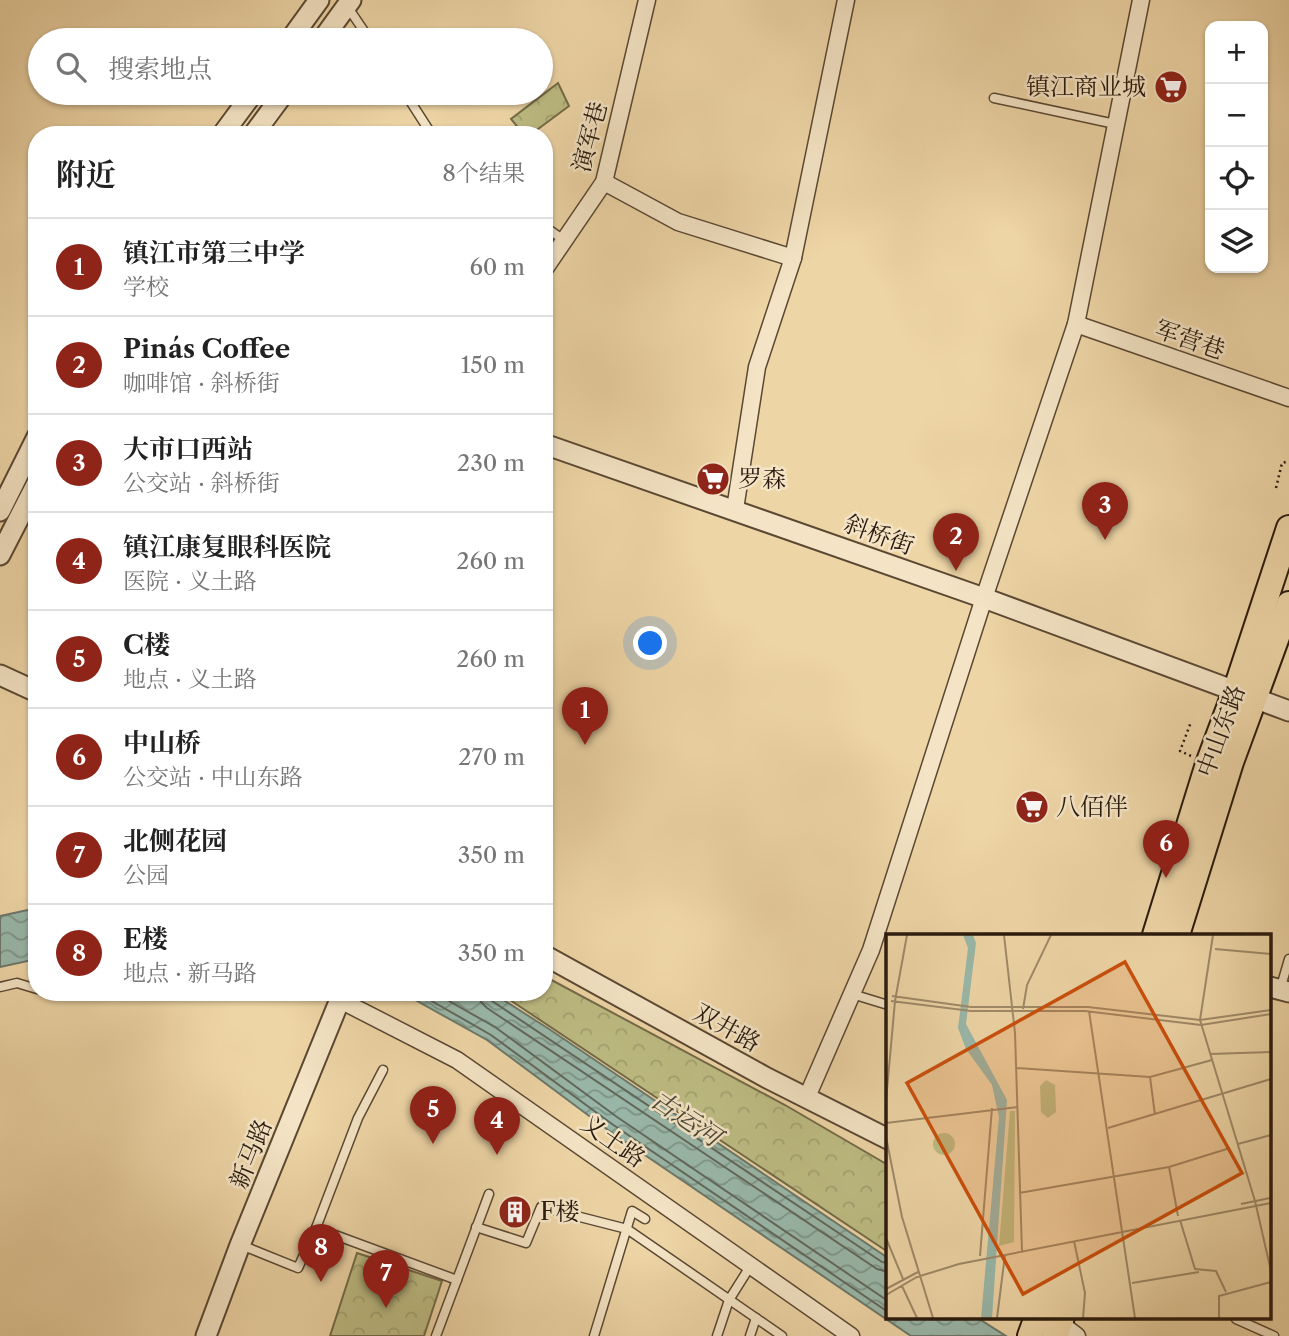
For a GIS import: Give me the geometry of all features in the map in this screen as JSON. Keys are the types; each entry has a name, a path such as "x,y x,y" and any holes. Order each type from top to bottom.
{"main road":[{"name":"中山东路","path":"1177,934 1231,762 1289,528"},
{"name":"中山东路","path":"1155,934 1208,764 1246,694 1289,604"},
{"path":"1030,1336 1058,1326"}],"street":[{"path":"299,28 319,0"},
{"name":"演军巷","path":"553,258 604,182 647,0"},
{"path":"735,509 757,367 793,258 846,0"},
{"path":"807,1097 871,950 984,598 1076,324 1141,0"},
{"path":"331,28 349,3"},
{"path":"229,126 244,105"},
{"path":"260,126 275,105"},
{"path":"604,182 678,222 793,258"},
{"name":"军营巷","path":"1076,324 1289,398"},
{"name":"斜桥街","path":"553,447 735,509 1289,710"},
{"path":"0,511 28,455"},
{"path":"0,555 28,501"},
{"path":"0,675 28,688"},
{"name":"双井路","path":"553,960 767,1078 886,1138"},
{"name":"新马路","path":"206,1336 240,1245 340,1001"},
{"name":"义土路","path":"351,1001 457,1060 851,1336"}],"lane":[{"path":"349,3 363,28"},
{"path":"994,97 1115,124"},
{"path":"413,105 426,126"},
{"path":"553,232 565,241"},
{"path":"1280,990 1289,959"},
{"path":"0,987 18,984 28,987"},
{"path":"852,994 886,1004"},
{"path":"240,1245 298,1268 358,1118 383,1070"},
{"path":"436,1336 489,1194"},
{"path":"477,1227 526,1242 541,1207 627,1229 782,1336"},
{"path":"594,1336 632,1211 645,1219"},
{"path":"316,1228 457,1280"},
{"path":"718,1336 729,1300 751,1265"},
{"path":"750,1336 756,1318"},
{"path":"1236,1319 1274,1336"}],"path":[{"path":"1276,488 1282,463 1289,461"},
{"path":"1180,751 1191,722"}],"green space":[{"path":"558,83 569,106 542,126 517,126 511,119 529,105 553,105 553,87"},
{"path":"553,981 785,1105 886,1164 886,1251 512,1001 553,1001"},
{"path":"357,1253 442,1281 424,1336 330,1336"}],"water":[{"path":"28,910 28,961 0,967 0,916"},
{"path":"417,1001 505,1001 886,1257 886,1318 978,1318 1006,1336 911,1336 608,1130 487,1040"}],"place":[{"name":"镇江商业城","path":"1171,87"},
{"name":"罗森","path":"713,479"},
{"name":"大市口西站","path":"1105,540"},
{"name":"Pinás Coffee","path":"956,571"},
{"name":"镇江市第三中学","path":"585,745"},
{"name":"八佰伴","path":"1032,807"},
{"name":"中山桥","path":"1166,878"},
{"name":"C楼","path":"433,1144"},
{"name":"镇江康复眼科医院","path":"497,1155"},
{"name":"F楼","path":"515,1212"},
{"name":"E楼","path":"321,1282"},
{"name":"北侧花园","path":"386,1308"}],"water label":[{"name":"古运河","path":"686,1118"}]}
